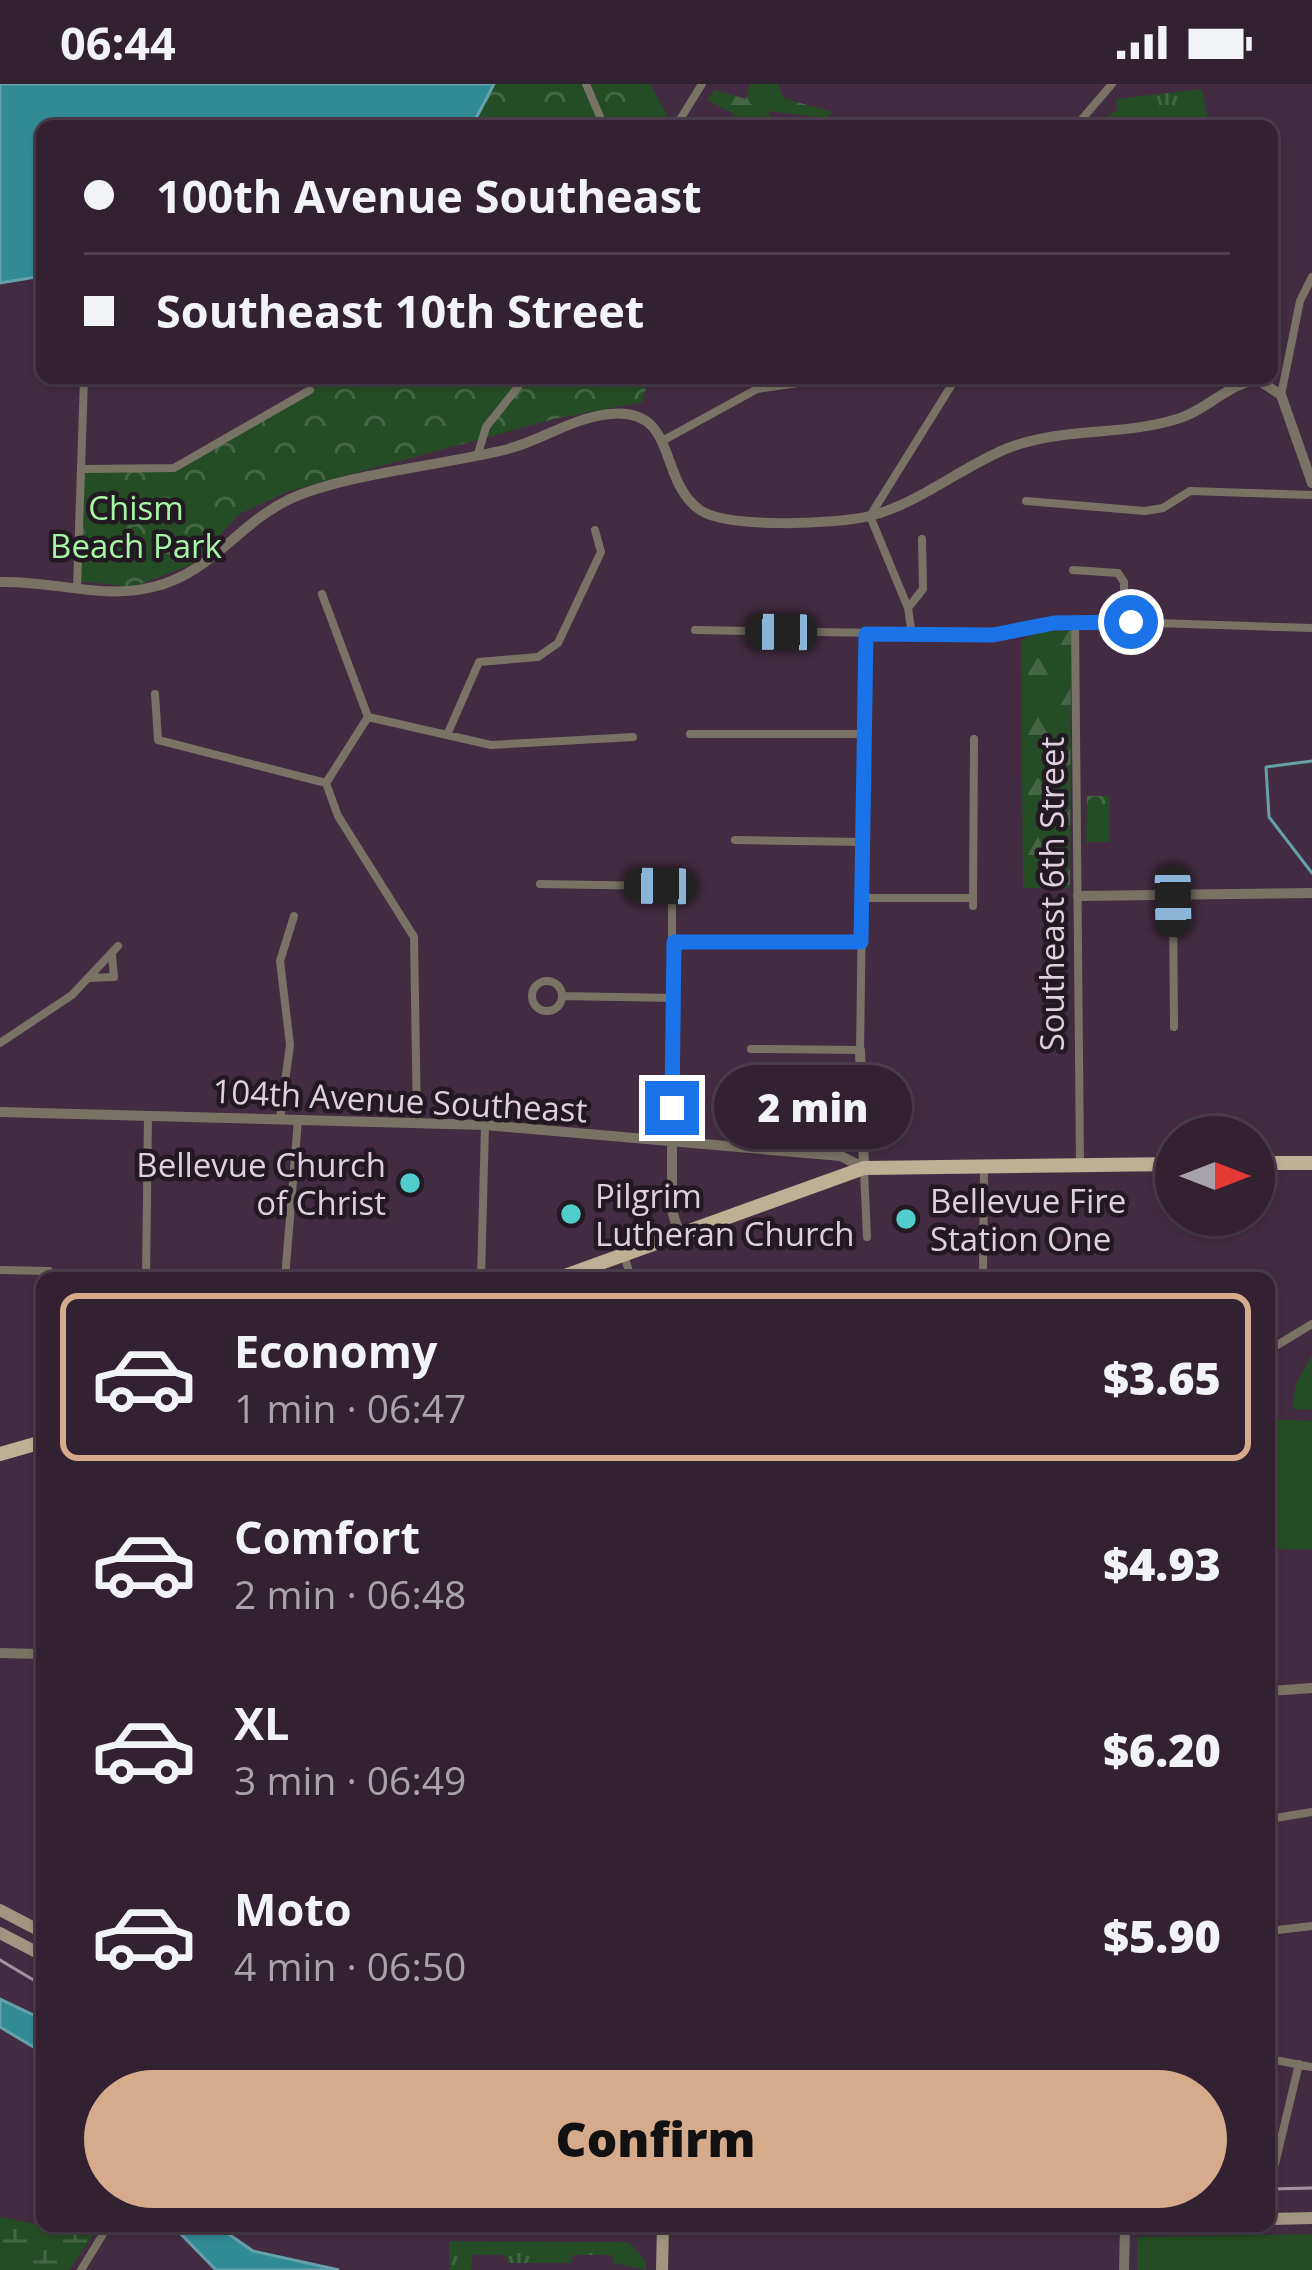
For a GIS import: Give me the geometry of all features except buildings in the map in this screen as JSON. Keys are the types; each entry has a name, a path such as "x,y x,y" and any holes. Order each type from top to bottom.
{"main road":[{"path":"1275,1163 1312,1162"},
{"path":"576,1272 864,1168 1155,1164"},
{"path":"0,1454 36,1444"},
{"path":"0,1910 36,1929"},
{"path":"0,1933 36,1952"},
{"path":"1275,2219 1312,2218"},
{"path":"662,2270 663,2232"}],"street":[{"path":"586,84 601,120"},
{"path":"680,120 702,84"},
{"path":"1081,120 1112,84"},
{"path":"1281,395 1300,301 1312,277"},
{"path":"77,589 84,384"},
{"path":"478,454 486,428 520,384"},
{"path":"664,440 762,384"},
{"path":"757,389 792,384"},
{"path":"870,516 952,384"},
{"path":"0,582 134,591 176,580 215,559 265,512 300,495 523,444 576,421 615,414 648,420 664,440 682,490 709,514 748,521 870,516 1036,440 1179,419 1244,384"},
{"path":"1271,384 1281,395 1312,482"},
{"path":"81,469 174,468 310,390"},
{"path":"1026,501 1145,511 1163,508 1190,491 1312,495"},
{"path":"870,516 908,608 912,635"},
{"path":"447,735 479,662 538,656 564,634 602,552 595,530"},
{"path":"908,608 923,589 922,539"},
{"path":"1072,570 1118,573 1124,582 1124,622"},
{"path":"322,594 368,717"},
{"path":"695,630 993,635 1075,622 1312,628"},
{"name":"Southeast 6th Street","path":"1075,622 1080,1165"},
{"path":"866,634 860,1050 867,1237"},
{"path":"155,694 158,740 326,783"},
{"path":"368,717 491,746 633,737"},
{"path":"326,783 368,717"},
{"path":"690,734 864,734"},
{"path":"862,898 973,902 974,739"},
{"path":"326,783 338,816 414,937 417,1122"},
{"path":"735,840 863,842"},
{"path":"540,884 670,891 674,942 672,1210 679,1234"},
{"path":"1078,896 1312,892"},
{"path":"1173,895 1174,1027"},
{"path":"280,1118 290,1046 280,961 294,916"},
{"path":"674,942 861,942"},
{"path":"0,1043 89,978 115,951 114,977 89,978"},
{"path":"547,981 558,985 562,996 558,1007 547,1012 536,1008 531,997 536,986 547,981"},
{"path":"562,996 673,998"},
{"path":"751,1049 860,1050"},
{"name":"104th Avenue Southeast","path":"0,1112 485,1125 749,1152 841,1156 864,1168"},
{"path":"146,1272 148,1114"},
{"path":"285,1272 298,1118"},
{"path":"481,1272 485,1125"},
{"path":"983,1270 984,1166"},
{"path":"624,1254 629,1272"},
{"path":"0,1270 49,1270"},
{"path":"1275,1346 1312,1324"},
{"path":"0,1653 36,1654"},
{"path":"1275,1691 1309,1690"},
{"path":"1275,1818 1312,1812"},
{"path":"1275,1930 1312,1926"},
{"path":"1275,2060 1312,2067"},
{"path":"1276,2164 1299,2063"},
{"path":"82,2270 104,2232"},
{"path":"1124,2232 1124,2270"}],"green space":[{"path":"439,84 650,84 670,120 413,120"},
{"path":"750,84 778,84 783,98 832,112 826,118 768,111 770,120 732,120 734,114 707,100 715,90 746,99"},
{"path":"1202,89 1208,119 1102,120 1117,110 1116,99"},
{"name":"Chism Beach Park","path":"326,384 647,384 642,402 554,419 289,491 239,514 195,563 133,587 79,581 81,469 166,471"},
{"path":"1039,631 1071,631 1070,888 1023,888 1021,641"},
{"path":"1087,796 1110,796 1110,842 1086,842"},
{"path":"1312,1355 1312,1410 1292,1409 1296,1384"},
{"path":"1275,1419 1312,1421 1312,1549 1275,1549"},
{"path":"0,2217 36,2224 36,2232 93,2235 69,2270 0,2270"},
{"path":"1312,2234 1312,2270 1137,2270 1137,2237"},
{"path":"449,2241 628,2242 646,2261 646,2270 613,2263 612,2255 572,2255 571,2263 508,2263 505,2255 472,2255 471,2270 450,2270"}],"water":[{"path":"0,84 494,84 475,120 36,120 36,277 0,283"},
{"path":"0,1999 36,2016 36,2048 0,2027"},
{"path":"179,2232 226,2232 253,2251 339,2270 216,2270"}],"waterway":[{"path":"1312,761 1266,767 1269,817 1312,873"}],"tram line":[{"path":"0,1960 36,1981"},
{"path":"1275,2189 1312,2188"}],"place":[{"name":"Bellevue Church of Christ","path":"410,1183"},
{"name":"Pilgrim Lutheran Church","path":"571,1214"},
{"name":"Bellevue Fire Station One","path":"906,1219"}],"route":[{"path":"672,1108 674,942 861,942 866,634 993,635 1054,623 1131,622"}]}
